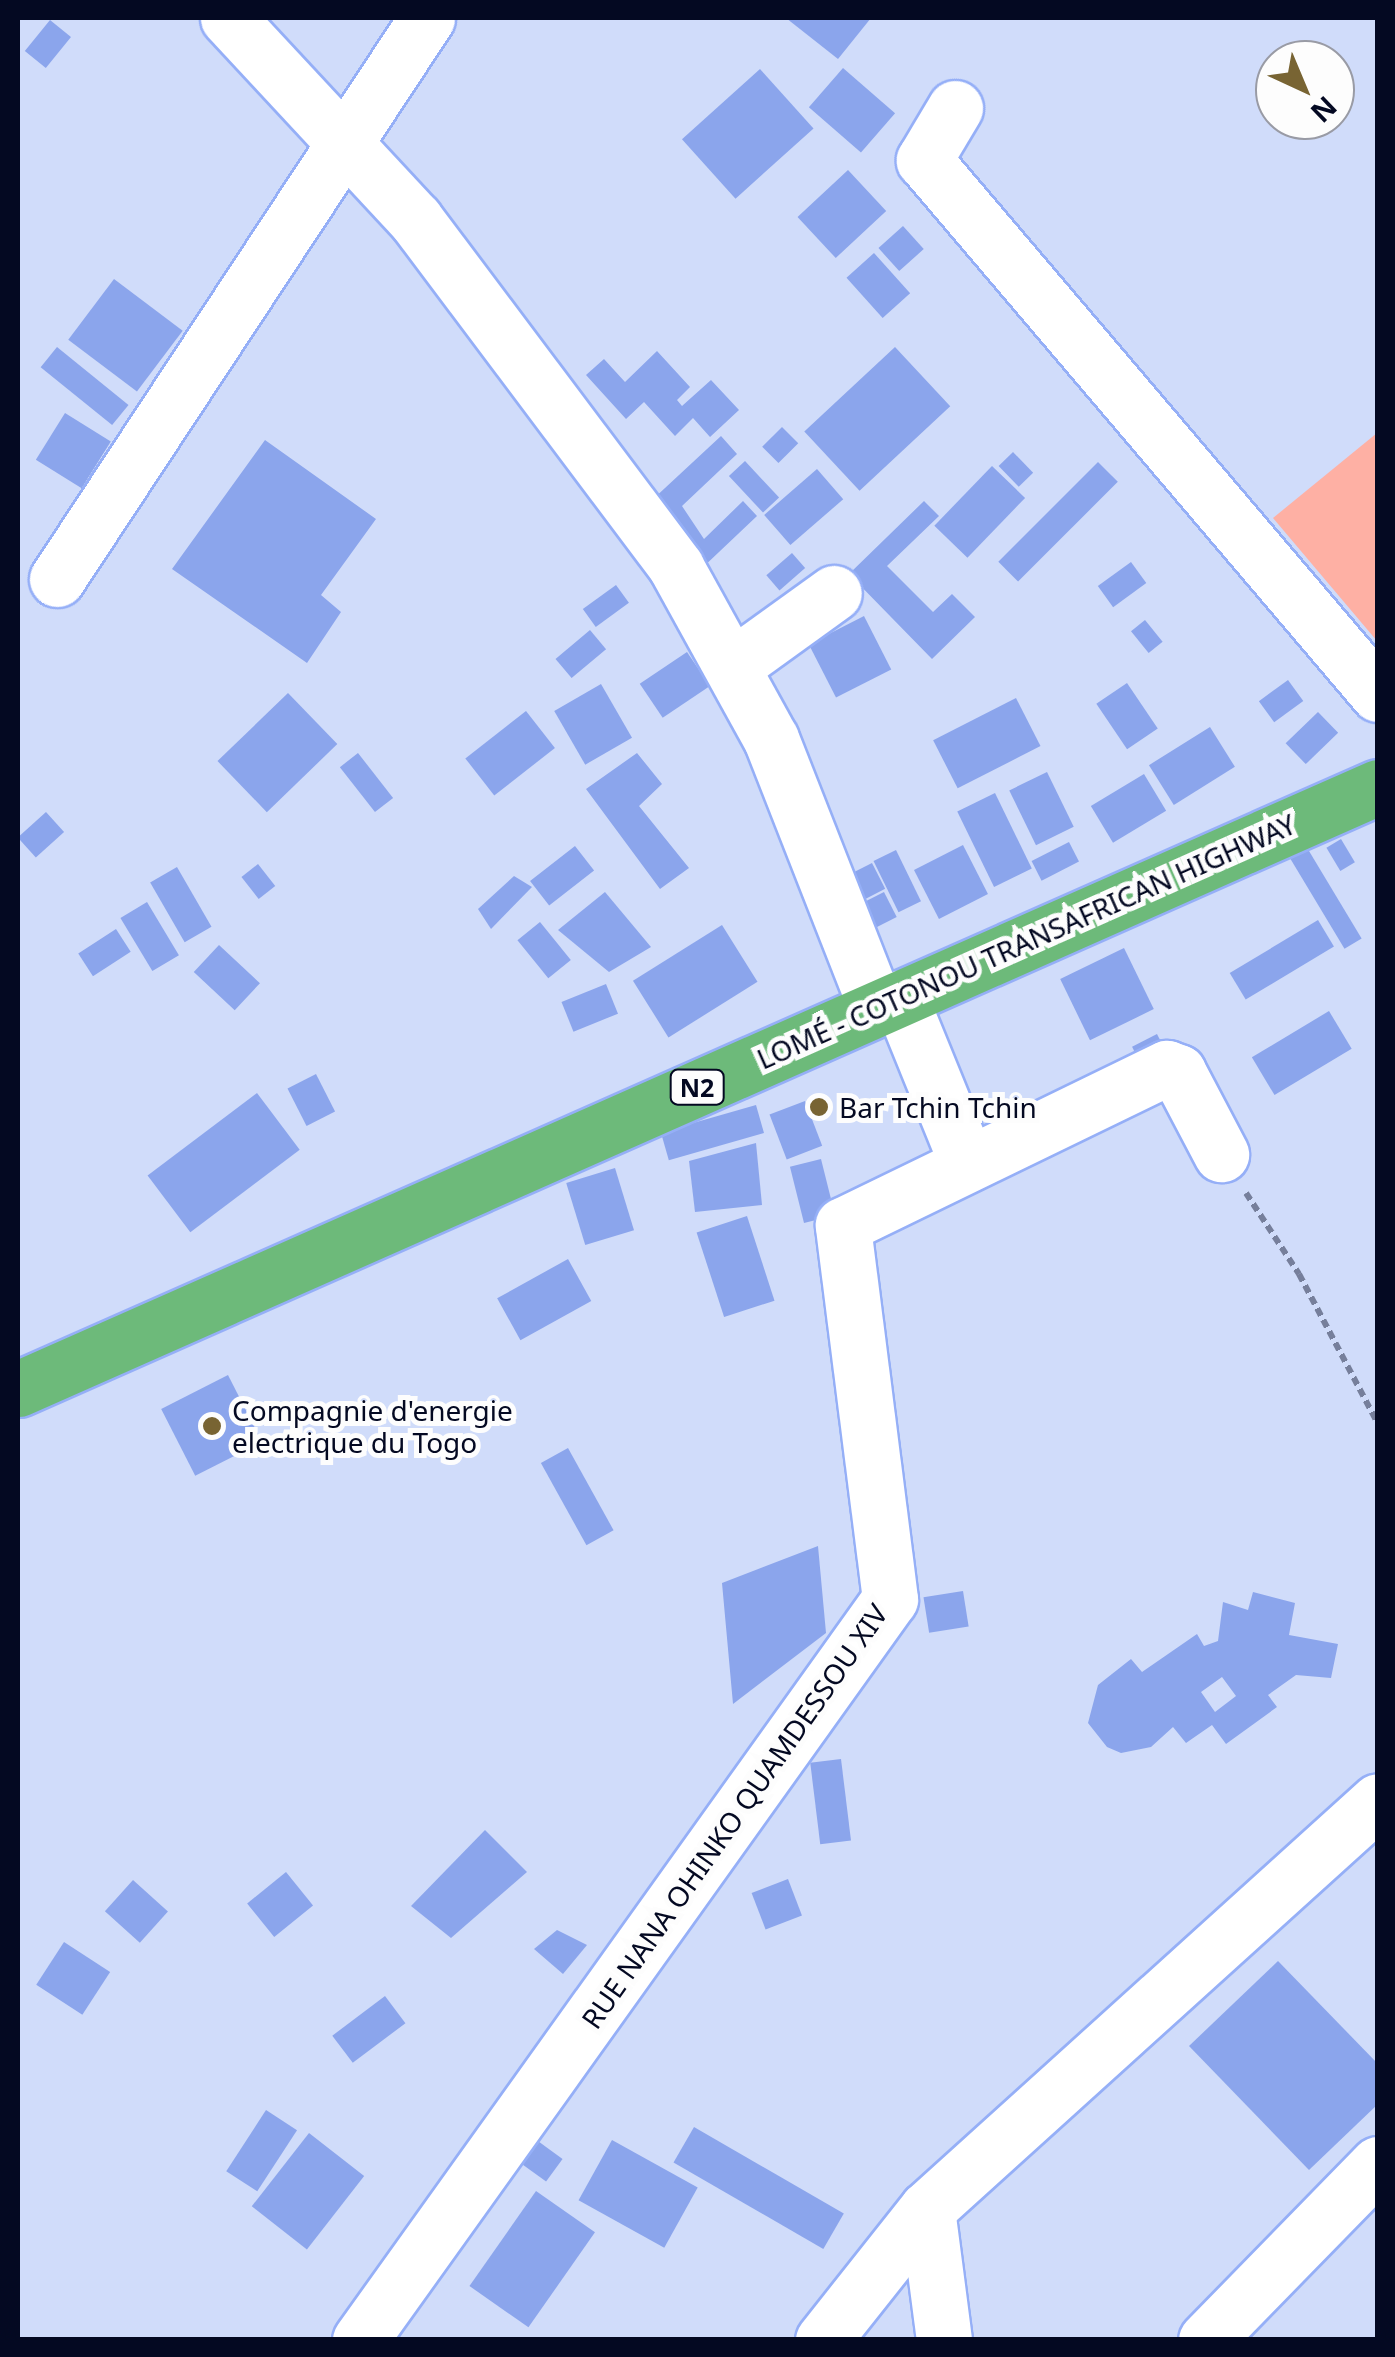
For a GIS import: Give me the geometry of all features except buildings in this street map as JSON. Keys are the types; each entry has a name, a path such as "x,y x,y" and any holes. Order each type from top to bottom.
{"highway":[{"name":"LOMÉ - COTONOU TRANSAFRICAN HIGHWAY","path":"18,1389 1378,787"}],"street":[{"path":"228,18 415,218 602,463 734,665 888,1002 967,1163 1167,1068 1178,1072 1221,1154"},
{"path":"57,579 427,18"},
{"path":"954,108 924,160 1224,522 1378,694"},
{"path":"734,665 834,593"},
{"name":"RUE NANA OHINKO QUAMDESSOU XIV","path":"360,2340 890,1599 843,1225 967,1163"},
{"path":"823,2340 927,2209 1378,1801"},
{"path":"1213,2337 1378,2164"},
{"path":"927,2209 944,2340"}],"path":[{"path":"1221,1154 1299,1274 1378,1424"}],"shaded area":[{"path":"1377,433 1377,641 1273,518"}],"place":[{"name":"Bar Tchin Tchin","path":"819,1107"},
{"name":"Compagnie d'energie electrique du Togo","path":"212,1426"}]}
